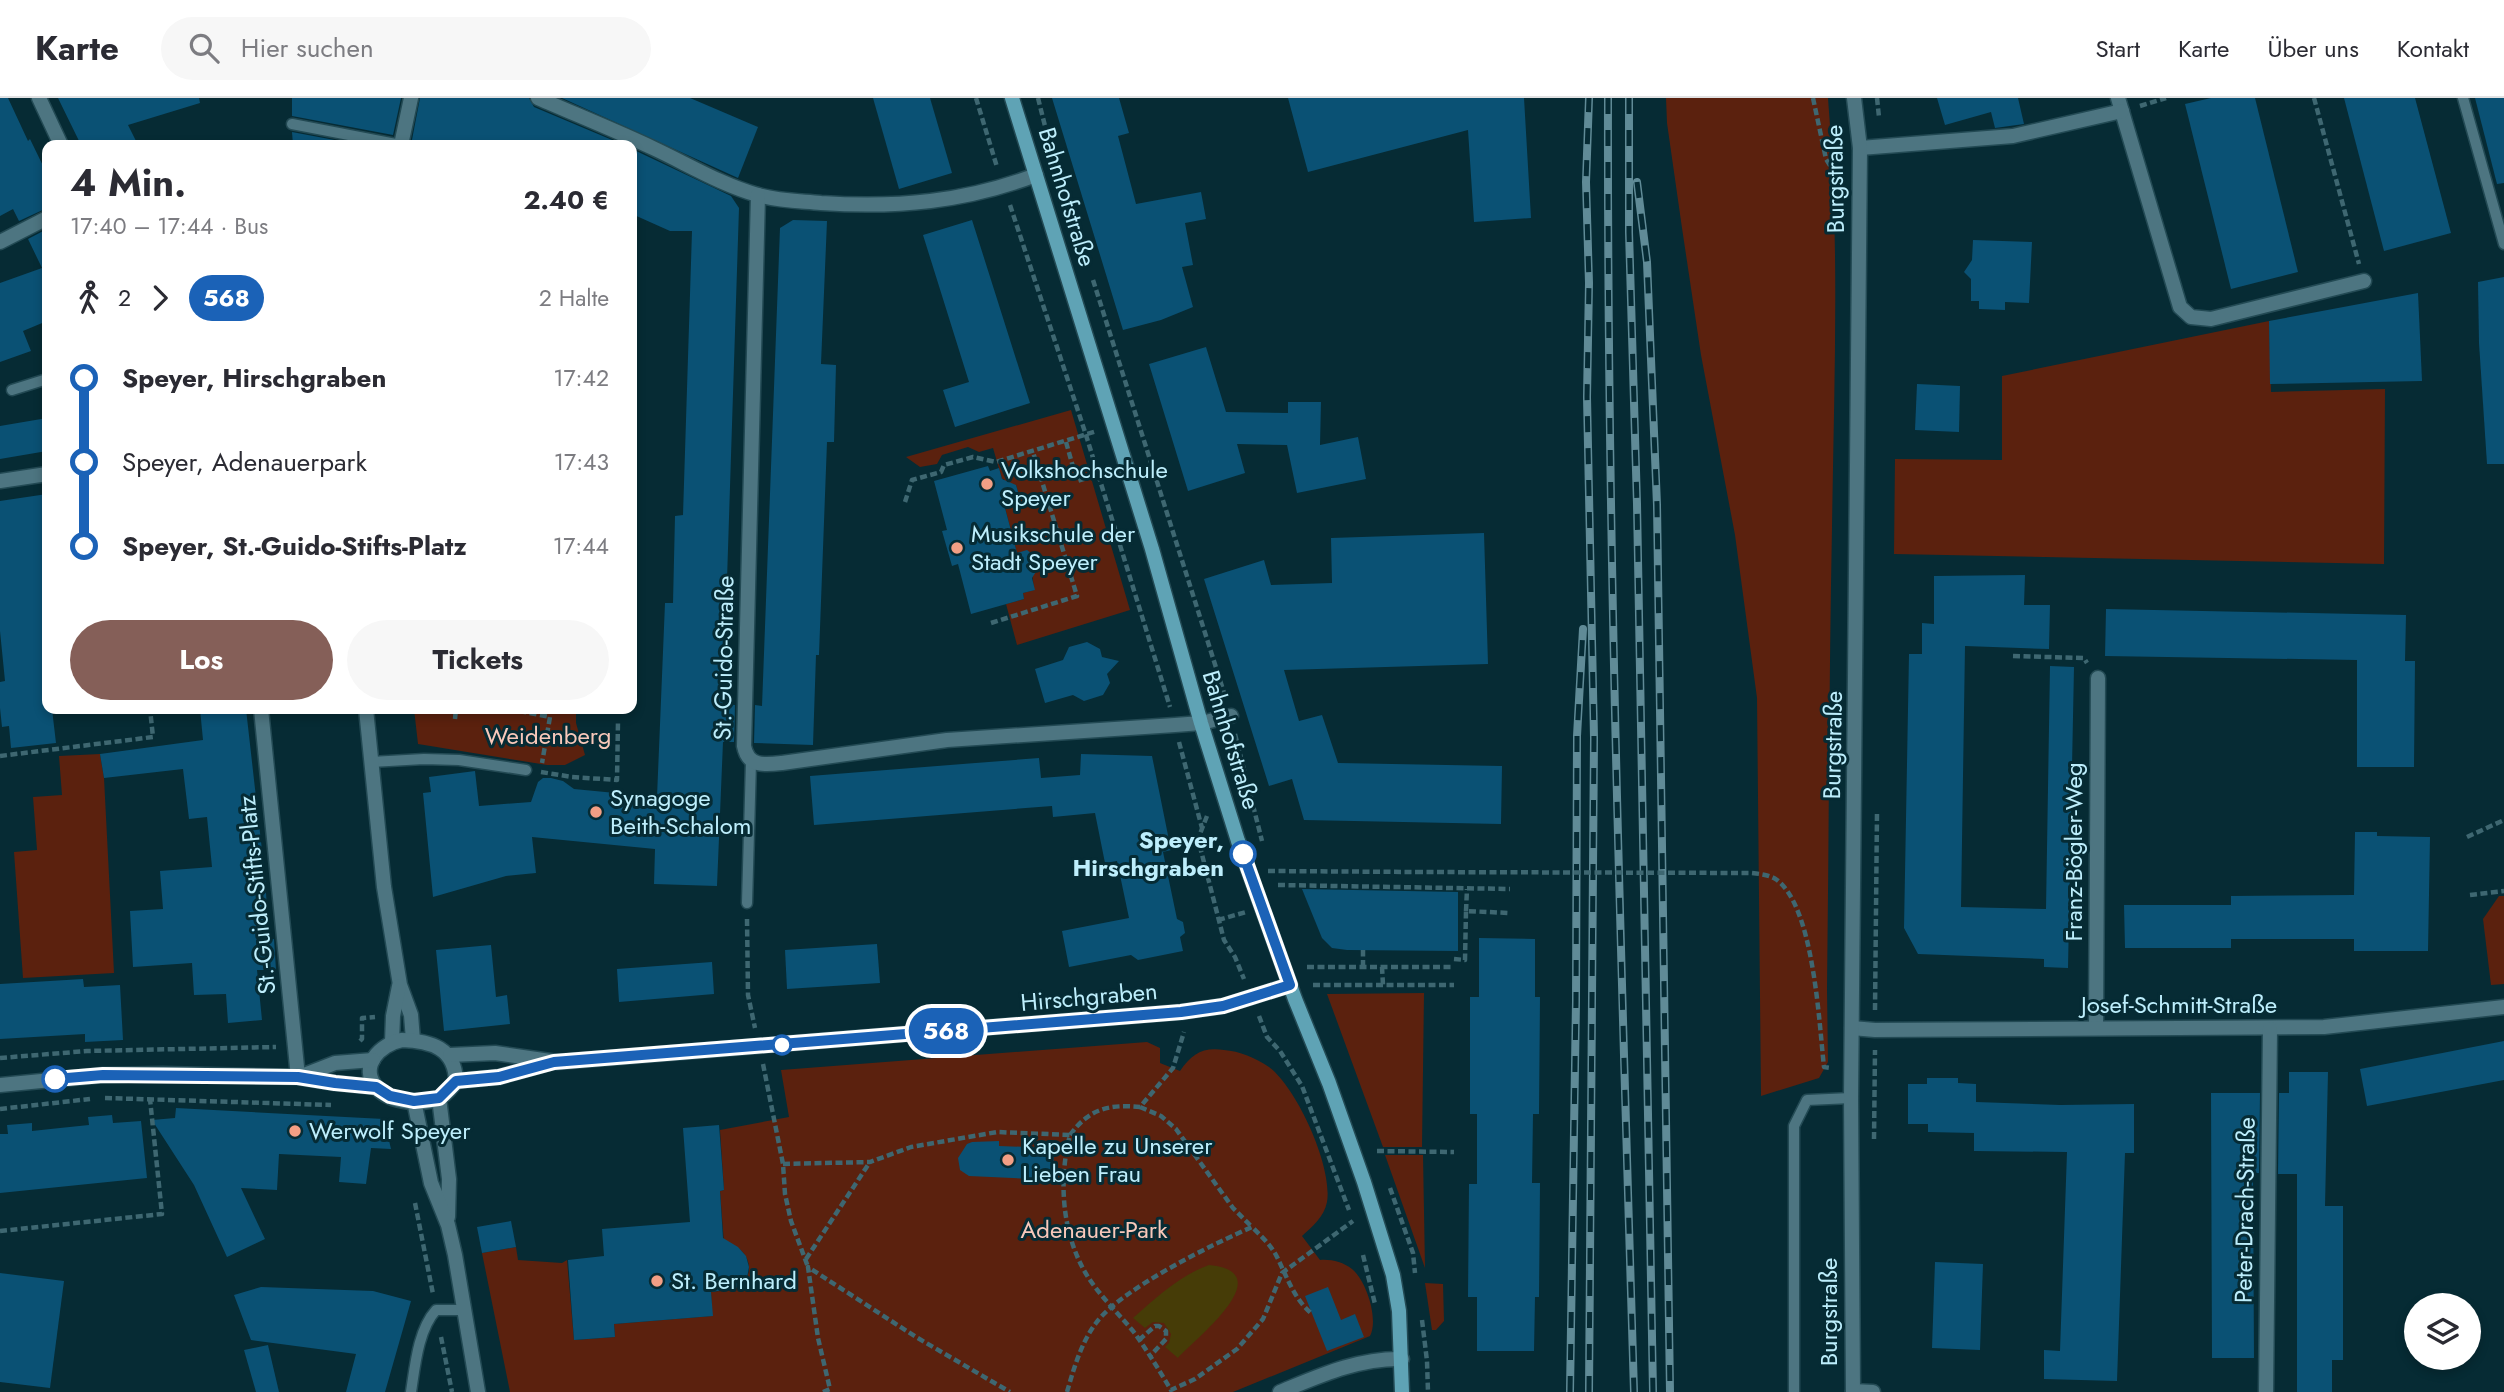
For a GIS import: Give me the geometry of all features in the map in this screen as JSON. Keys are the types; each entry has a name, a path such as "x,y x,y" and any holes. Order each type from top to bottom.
{"main road":[{"name":"Bahnhofstraße","path":"1012,98 1152,549 1200,723 1290,985 1364,1182 1393,1275 1399,1311 1402,1392"}],"street":[{"path":"39,98 59,140"},
{"path":"402,140 411,98"},
{"path":"538,98 634,140"},
{"name":"Burgstraße","path":"1853,1391 1851,1098 1860,148 1854,98"},
{"path":"1860,148 2013,136 2120,105 2180,307 2191,317 2211,319 2364,281"},
{"path":"637,142 729,184 758,195 783,200 847,205 909,204 957,197 1036,175"},
{"name":"St.-Guido-Straße","path":"758,195 744,746 751,762 762,765 782,764 947,740 1200,723 1231,716"},
{"path":"0,242 42,221"},
{"path":"0,481 42,475"},
{"name":"Franz-Bögler-Weg","path":"2096,1027 2098,678"},
{"name":"St.-Guido-Stifts-Platz","path":"262,714 298,1077"},
{"path":"366,714 384,887 400,985 411,1015 413,1040"},
{"path":"392,1042 393,1016 400,985"},
{"name":"Hirschgraben","path":"456,1081 499,1077 554,1062 1181,1012 1252,999 1290,985"},
{"name":"Josef-Schmitt-Straße","path":"1852,1028 2270,1029 2324,1027 2504,1007"},
{"name":"Peter-Drach-Straße","path":"2266,1392 2270,1029"},
{"path":"0,1085 103,1075 298,1077 376,1087 390,1096 414,1101 439,1098 456,1081 454,1063 450,1055 432,1045 413,1040 392,1042 383,1046 373,1060 372,1076 376,1087"},
{"name":"Hirschgraben","path":"450,1055 495,1053 554,1062"},
{"path":"298,1077 335,1063 373,1060"},
{"path":"439,1098 449,1179 448,1226"},
{"path":"414,1101 431,1183 448,1226 478,1392"},
{"path":"1280,1392 1337,1369 1380,1359 1402,1359"},
{"path":"1853,1391 1873,1392"}],"lane":[{"path":"2463,98 2504,244"},
{"path":"292,124 375,140"},
{"path":"12,390 42,381"},
{"path":"371,762 459,760 526,770"},
{"path":"747,903 751,762"},
{"path":"1794,1392 1794,1126 1807,1100 1851,1098"},
{"path":"411,1392 423,1331 436,1310 464,1310"}],"path":[{"path":"976,98 1099,474 1175,725 1203,829 1198,839 1224,940 1235,957 1267,1037 1280,1051 1302,1086 1357,1233"},
{"path":"1038,98 1050,144"},
{"path":"1813,98 1826,159 1831,167 1843,174"},
{"path":"1877,98 1883,147"},
{"path":"2120,105 2166,98"},
{"path":"2314,98 2364,281"},
{"path":"1089,270 1220,675 1266,851"},
{"path":"905,502 912,480 941,472 944,465 956,464 973,457 996,462 1098,430"},
{"path":"1066,442 1077,481 1111,471"},
{"path":"991,623 1077,596 1033,452"},
{"path":"2013,656 2084,658 2098,678"},
{"path":"0,757 153,737 151,714"},
{"path":"455,719 456,714"},
{"path":"535,714 550,717 544,772 572,777 617,780 618,721"},
{"path":"1874,1142 1877,807"},
{"path":"2467,837 2504,820"},
{"path":"1269,861 1281,893"},
{"path":"1250,872 1767,875 1779,881 1806,932 1814,975 1824,1067 1852,1068"},
{"path":"1278,885 1510,890"},
{"path":"1454,959 1465,960 1467,889"},
{"path":"2470,895 2504,891"},
{"path":"747,903 748,995 753,1018"},
{"path":"1466,911 1509,913"},
{"path":"1363,950 1363,967"},
{"path":"1307,967 1454,967"},
{"path":"1382,967 1383,985"},
{"path":"1313,985 1454,985"},
{"path":"1140,1107 1173,1068 1184,1032"},
{"path":"760,1046 783,1164 785,1194 791,1221 808,1267 818,1338 830,1390 823,1392"},
{"path":"0,1058 87,1052 296,1047"},
{"path":"0,1110 105,1098 334,1105 335,1083"},
{"path":"0,1231 162,1214 150,1099"},
{"path":"1312,1314 1282,1273 1277,1257 1268,1243 1233,1208 1176,1129 1161,1116 1140,1107 1124,1105 1101,1109 1082,1119 1070,1135 1065,1154 1064,1194 1073,1246 1087,1276 1151,1356 1169,1391 1195,1379 1237,1349 1263,1319 1278,1289 1282,1273 1353,1222"},
{"path":"783,1164 870,1162 911,1147 997,1132 1070,1135"},
{"path":"1377,1152 1454,1152"},
{"path":"806,1260 870,1162"},
{"path":"414,1195 452,1392"},
{"path":"1067,1392 1085,1339 1098,1320 1154,1278 1205,1249 1252,1227"},
{"path":"1360,1245 1377,1314"},
{"path":"808,1267 916,1337 1010,1392"},
{"path":"1139,1340 1151,1327 1163,1328 1166,1339 1151,1356"}],"green space":[{"path":"1666,98 1828,98 1834,205 1835,313 1828,1062 1819,1078 1761,1096 1757,698 1735,535 1701,355 1667,123"},
{"path":"2269,321 2271,392 2385,389 2384,564 1894,554 1895,459 2002,460 2002,376"},
{"path":"1071,410 1130,610 1017,645 1006,604 1024,599 1023,593 1034,590 1032,571 1039,567 1034,555 1028,556 1026,551 1017,553 1005,508 1014,506 1012,499 1019,495 1016,485 1006,485 1002,479 993,448 979,452 968,447 942,455 937,464 920,467 906,457"},
{"name":"Weidenberg","path":"415,714 576,714 585,755 565,765 547,765 418,744"},
{"path":"100,754 104,778 114,973 23,978 14,852 37,850 33,797 62,795 59,756"},
{"path":"2499,896 2504,896 2504,984 2491,985 2483,919"},
{"path":"1424,993 1422,1147 1383,1147 1327,994"},
{"name":"Adenauer-Park","path":"1147,1042 1160,1048 1160,1063 1180,1071 1198,1053 1216,1049 1253,1058 1280,1077 1311,1129 1319,1149 1327,1187 1327,1202 1323,1212 1302,1236 1320,1260 1341,1263 1357,1274 1370,1300 1373,1320 1370,1336 1233,1392 510,1392 482,1253 516,1247 518,1260 562,1263 567,1260 574,1340 615,1337 614,1324 712,1316 711,1292 738,1286 745,1280 749,1267 748,1260 739,1248 724,1243 720,1191 724,1190 720,1130 789,1117 781,1070"},
{"path":"1385,1155 1423,1155 1425,1268"},
{"path":"1425,1283 1443,1284 1444,1321 1436,1330 1432,1330"}],"shaded area":[{"path":"1209,1265 1229,1270 1237,1280 1236,1292 1215,1322 1178,1358 1165,1347 1171,1334 1164,1323 1153,1322 1145,1328 1133,1318 1178,1281"}],"building":[{"path":"0,98 8,98 42,164 42,210 19,221 13,209 0,216"},
{"path":"58,98 199,98 200,103 128,125 136,140 79,140"},
{"path":"292,98 401,98 393,135 292,116"},
{"path":"420,98 529,98 534,107 612,140 412,140"},
{"path":"562,98 690,98 758,127 738,178"},
{"path":"873,98 930,98 952,173 899,189"},
{"path":"1052,98 1119,98 1129,133 1118,136 1136,204 1201,192 1206,219 1185,223 1193,265 1182,267 1193,307 1161,320 1123,330"},
{"path":"1288,98 1524,98 1531,218 1474,222 1468,130 1308,172"},
{"path":"1937,98 2018,98 2024,124 1995,128 1991,112 1945,125"},
{"path":"2211,98 2255,98 2298,272 2231,289 2185,104"},
{"path":"2344,98 2415,98 2451,233 2384,251"},
{"path":"2475,98 2504,98 2504,183 2497,184"},
{"path":"292,132 334,140 293,140"},
{"path":"637,151 731,196 739,208 723,704 735,705 734,742 723,742 717,886 654,884 655,849 532,837 536,873 506,876 433,897 423,793 431,792 429,777 475,771 479,806 531,802 538,782 543,778 563,781 574,789 657,797 665,603 673,603 675,516 683,515 692,231 670,231 637,216"},
{"path":"793,220 827,221 821,364 836,365 834,442 827,442 813,745 754,743 755,705 762,706 780,228"},
{"path":"972,220 1030,403 955,427 943,390 969,382 923,235"},
{"path":"42,232 42,268 28,239"},
{"path":"1973,240 2032,242 2029,303 2005,302 2005,310 1979,309 1979,301 1971,301 1971,279 1964,272 1972,260"},
{"path":"42,268 42,323 23,331 31,351 0,362 0,283"},
{"path":"2504,277 2504,464 2487,464 2478,282"},
{"path":"2418,293 2422,381 2270,384 2269,321"},
{"path":"1206,347 1226,412 1288,413 1288,402 1321,402 1320,445 1358,437 1366,479 1297,493 1287,445 1237,444 1245,473 1188,491 1149,364"},
{"path":"1917,384 1960,386 1959,432 1915,430"},
{"path":"42,419 42,452 0,459 0,426"},
{"path":"988,466 990,471 999,468 1002,479 1016,485 1019,495 1012,506 1005,508 1017,553 1027,550 1036,557 1039,567 1032,578 1035,590 1023,593 1024,599 971,614 958,564 952,566 942,531 947,530 934,481"},
{"path":"42,495 42,714 53,714 56,743 11,748 9,726 2,727 0,682 5,681 0,631 0,501"},
{"path":"1484,533 1488,664 1284,670 1299,721 1322,715 1338,763 1502,766 1501,824 1304,820 1292,779 1269,786 1204,579 1264,560 1271,585 1332,583 1331,538"},
{"path":"2025,575 2024,605 2050,605 2049,649 1965,646 1961,907 2046,909 2050,666 2074,667 2068,968 2044,967 2044,959 1918,954 1904,928 1909,654 1922,654 1922,623 1934,624 1934,576"},
{"path":"2106,609 2406,615 2405,661 2415,661 2414,767 2357,767 2357,660 2105,656"},
{"path":"1087,642 1100,649 1102,657 1119,661 1107,674 1110,683 1103,695 1084,701 1073,695 1045,703 1035,669 1063,660 1069,647"},
{"path":"200,714 247,714 265,877 269,940 274,939 276,970 257,970 262,1020 228,1023 226,994 194,995 192,963 133,967 130,911 163,909 160,871 212,867 207,817 189,819 183,769 104,778 100,754 203,740"},
{"path":"1081,754 1152,756 1171,850 1163,852 1177,919 1183,922 1185,933 1180,937 1183,951 1138,960 1131,955 1069,967 1062,931 1129,918 1117,861 1105,863 1095,813 1053,817 1052,806 814,825 810,776 1039,758 1041,778 1080,775"},
{"path":"2355,832 2377,832 2377,836 2430,837 2428,951 2354,951 2354,939 2231,939 2231,948 2125,948 2124,905 2231,905 2231,896 2354,895"},
{"path":"1302,889 1458,892 1458,951 1332,948 1322,938"},
{"path":"1479,938 1535,939 1535,997 1540,997 1539,1114 1533,1114 1532,1183 1540,1183 1539,1297 1535,1297 1534,1351 1477,1351 1477,1297 1468,1297 1469,1184 1477,1184 1477,1114 1470,1114 1470,997 1479,997"},
{"path":"877,944 880,983 787,989 785,950"},
{"path":"491,945 496,997 507,995 510,1024 444,1031 436,950"},
{"path":"712,962 714,994 619,1002 617,969"},
{"path":"83,979 84,987 120,985 123,1040 85,1042 85,1034 0,1039 0,984"},
{"path":"2504,1041 2504,1080 2367,1106 2360,1069"},
{"path":"2289,1072 2328,1072 2325,1206 2343,1206 2343,1360 2332,1360 2332,1392 2297,1392 2297,1174 2278,1174 2279,1093 2289,1093"},
{"path":"1927,1078 1958,1078 1958,1083 1976,1084 1976,1102 2134,1104 2134,1153 2125,1153 2117,1381 2044,1379 2044,1350 2060,1351 2067,1152 1974,1151 1974,1133 1928,1132 1928,1124 1908,1124 1908,1084 1927,1084"},
{"path":"2211,1093 2260,1093 2259,1173 2253,1173 2254,1358 2212,1358"},
{"path":"176,1108 384,1119 391,1149 371,1148 366,1184 339,1182 341,1157 279,1154 277,1190 241,1188 265,1239 227,1257 194,1185 152,1120 175,1118"},
{"path":"112,1115 113,1123 141,1121 147,1178 0,1193 0,1134 8,1134 7,1125 32,1123 32,1131 89,1125 88,1117"},
{"name":"St. Bernhard","path":"719,1125 724,1190 720,1191 723,1238 738,1247 746,1256 749,1267 747,1278 736,1288 711,1292 713,1316 614,1324 615,1337 574,1340 568,1260 604,1256 602,1229 690,1222 683,1128"},
{"name":"Kapelle zu Unserer Lieben Frau","path":"999,1141 999,1146 1054,1148 1053,1180 969,1176 960,1170 958,1158 967,1144"},
{"path":"511,1221 516,1247 482,1253 477,1227"},
{"path":"1935,1262 1983,1264 1980,1350 1932,1348"},
{"path":"0,1273 64,1281 50,1388 0,1382"},
{"path":"261,1287 373,1291 411,1301 385,1392 346,1392 356,1354 251,1340 234,1295"},
{"path":"1328,1287 1341,1320 1355,1314 1364,1337 1327,1351 1305,1296"},
{"path":"268,1345 279,1392 256,1392 244,1350"}],"railway":[{"path":"1589,98 1586,182 1589,283 1587,397 1594,738 1589,1392"},
{"path":"1608,98 1612,583 1634,1392"},
{"path":"1629,98 1629,232 1637,504 1653,1392"},
{"path":"1637,182 1647,262 1657,505 1670,1392"},
{"path":"1570,1392 1577,736 1583,629"}],"bus line":[{"name":"568","path":"55,1079 163,1074 298,1077 376,1087 384,1094 399,1099 423,1101 439,1098 456,1081 499,1077 554,1062 1181,1012 1223,1006 1290,985 1243,854"}],"place":[{"name":"Volkshochschule Speyer","path":"987,484"},
{"name":"Musikschule der Stadt Speyer","path":"957,548"},
{"name":"Synagoge Beith-Schalom","path":"596,812"},
{"name":"Speyer, Hirschgraben","path":"1243,854"},
{"name":"Werwolf Speyer","path":"295,1131"},
{"name":"Kapelle zu Unserer Lieben Frau","path":"1008,1160"},
{"name":"St. Bernhard","path":"657,1281"}]}
